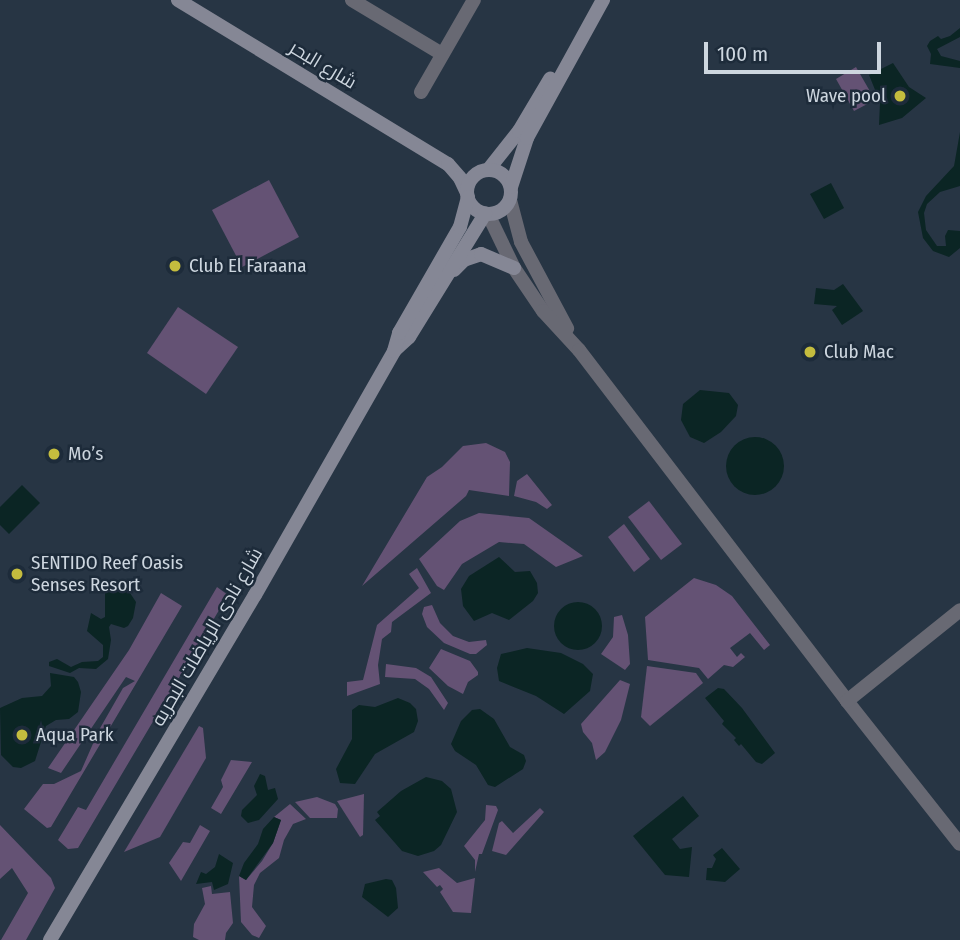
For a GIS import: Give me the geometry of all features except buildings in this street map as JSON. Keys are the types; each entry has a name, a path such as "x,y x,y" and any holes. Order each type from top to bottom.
{"main road":[{"name":"شارع البحر","path":"178,0 447,164 460,178 468,195"},
{"path":"600,6 527,138 510,193 499,212 486,214 474,208 468,195 470,182 485,171 519,131 600,6"},
{"name":"شارع البحر","path":"447,164 485,171"},
{"path":"485,171 505,177 510,193"},
{"name":"شارع نادى الرياضات البحريه","path":"50,940 255,594 394,351 399,333 460,227 468,195"},
{"name":"شارع نادى الرياضات البحريه","path":"394,351 409,337 486,214"},
{"path":"435,293 455,268 472,256 490,256 514,268"}],"street":[{"path":"352,0 368,4 442,54"},
{"path":"421,92 474,0"},
{"path":"510,193 521,242 579,350"},
{"path":"486,214 514,268 543,311 579,350 847,701 960,844"},
{"path":"847,701 960,610"}],"shaded area":[{"path":"960,28 960,37 937,49 941,56 960,61 960,68 930,64 931,54 927,46 930,41 938,36 941,39 950,36"},
{"name":"Wave pool","path":"893,63 909,87 926,98 902,118 879,125 880,102 869,75"},
{"path":"856,67 875,100 854,111 836,79"},
{"path":"960,132 960,186 940,192 927,204 924,213 926,230 937,246 946,246 945,236 948,230 960,231 960,248 949,257 933,251 923,238 918,212 926,196 954,166"},
{"path":"269,180 299,237 242,267 212,210"},
{"path":"831,183 844,208 824,219 810,194"},
{"path":"843,284 863,311 842,325 832,310 837,306 814,304 816,288 834,290"},
{"path":"178,307 238,347 206,394 147,353"},
{"path":"700,390 729,393 738,405 736,416 721,432 704,443 690,437 681,420 683,404"},
{"path":"749,437 761,437 776,445 784,460 784,472 776,487 761,495 749,495 734,487 726,472 726,460 734,445"},
{"path":"486,443 505,452 510,462 509,496 469,490 466,496 362,586 427,477 442,467 463,446"},
{"path":"527,474 552,505 547,509 536,502 514,496 517,481"},
{"path":"22,485 40,503 9,534 0,525 0,507"},
{"path":"649,501 682,544 661,560 628,517"},
{"path":"479,513 529,518 583,556 556,567 524,544 499,542 462,564 444,590 437,586 419,559 460,521"},
{"path":"624,524 650,559 634,572 608,537"},
{"path":"499,557 515,572 530,571 537,583 538,593 533,601 509,620 492,613 474,621 463,606 461,589 469,576"},
{"path":"417,568 431,593 392,622 391,632 382,639 378,665 380,684 347,696 347,682 363,680 377,625 419,588 409,574"},
{"path":"694,578 716,585 732,596 770,645 764,650 750,633 730,648 737,657 741,653 745,657 733,667 724,665 708,679 699,668 648,660 645,617"},
{"name":"Aqua Park","path":"108,585 117,585 130,593 136,602 133,618 128,626 124,628 111,624 109,627 111,640 108,659 96,669 79,668 70,673 49,666 49,662 57,659 71,667 82,662 98,661 103,657 103,645 87,631 91,613 101,619 105,617 105,594"},
{"path":"217,587 228,595 78,848 68,849 58,840 78,807 86,810"},
{"path":"161,593 182,606 51,827 47,828 24,809 43,784 54,784 81,771 99,730 123,688 135,681 126,677 61,773 48,768 129,650"},
{"path":"578,602 595,609 602,626 595,643 578,650 561,643 554,626 561,609"},
{"path":"432,605 440,623 453,636 469,642 486,640 487,645 476,654 470,654 444,643 427,627 422,614 424,607"},
{"path":"622,615 628,635 630,664 625,670 601,654 613,637 614,617"},
{"path":"527,648 561,653 583,664 593,674 590,691 564,714 536,696 499,681 497,668 501,654"},
{"path":"441,649 470,661 478,672 478,675 468,682 463,694 448,686 429,668"},
{"path":"386,664 416,668 431,677 448,703 444,710 429,689 415,679 385,677"},
{"path":"647,666 696,673 703,683 650,726 641,717"},
{"path":"50,673 74,677 78,682 81,692 78,712 69,719 56,720 46,726 35,761 21,768 13,767 1,755 0,708 22,698 42,696 51,686"},
{"path":"620,680 630,684 621,720 605,752 596,760 592,743 583,732 581,724"},
{"path":"718,688 724,689 742,708 775,753 762,764 756,762 741,744 739,746 734,740 736,738 722,724 724,721 705,698"},
{"path":"398,698 416,709 418,721 414,732 375,754 355,784 340,783 336,769 352,739 352,710 359,705 375,707"},
{"path":"480,709 494,719 510,747 524,755 526,761 523,769 495,787 488,785 476,765 455,751 451,744 461,721 472,710"},
{"path":"199,726 203,728 206,758 160,837 124,852"},
{"path":"231,760 252,762 221,814 211,808 223,787 221,780"},
{"path":"260,774 265,776 268,790 275,788 278,799 259,820 248,823 241,816 242,810 257,795 254,786"},
{"path":"426,777 442,781 451,789 457,812 441,845 434,851 418,856 402,851 375,820 380,816 377,812 401,791"},
{"path":"364,794 363,835 360,837 337,801"},
{"path":"683,796 699,816 672,839 680,849 692,847 689,877 665,875 633,836"},
{"path":"317,797 335,804 338,809 337,818 310,818 295,802"},
{"path":"290,804 306,819 293,824 284,840 279,858 260,873 254,885 252,907 266,926 259,938 252,935 241,922 239,876 246,880 262,861 273,843 281,820 274,817"},
{"path":"486,805 496,806 498,810 482,854 479,854 475,872 475,860 464,846 485,820"},
{"path":"540,808 544,812 506,855 492,851 499,823 502,821 513,833"},
{"path":"274,817 281,820 273,843 246,880 239,876 244,863 258,844 263,829"},
{"path":"0,825 51,878 55,888 26,940 1,940 28,893 12,868 0,879"},
{"path":"200,825 210,831 181,881 169,863 183,842 190,843"},
{"path":"722,848 740,869 725,882 706,880 707,868 712,868 716,859 713,855"},
{"path":"219,854 233,863 228,884 214,890 212,882 196,884 201,872 206,874 215,867"},
{"path":"439,868 457,883 475,878 471,913 453,912 440,892 443,889 440,885 437,887 423,872"},
{"path":"392,880 396,888 398,908 388,917 362,897 365,884"},
{"path":"211,886 212,894 230,892 233,923 225,940 199,940 193,937 194,924 205,904 202,888"}],"place":[{"name":"Wave pool","path":"900,96"},
{"name":"Club El Faraana","path":"175,266"},
{"name":"Club Mac","path":"810,352"},
{"name":"Mo’s","path":"54,454"},
{"name":"SENTIDO Reef Oasis Senses Resort","path":"17,574"},
{"name":"Aqua Park","path":"22,735"}]}
